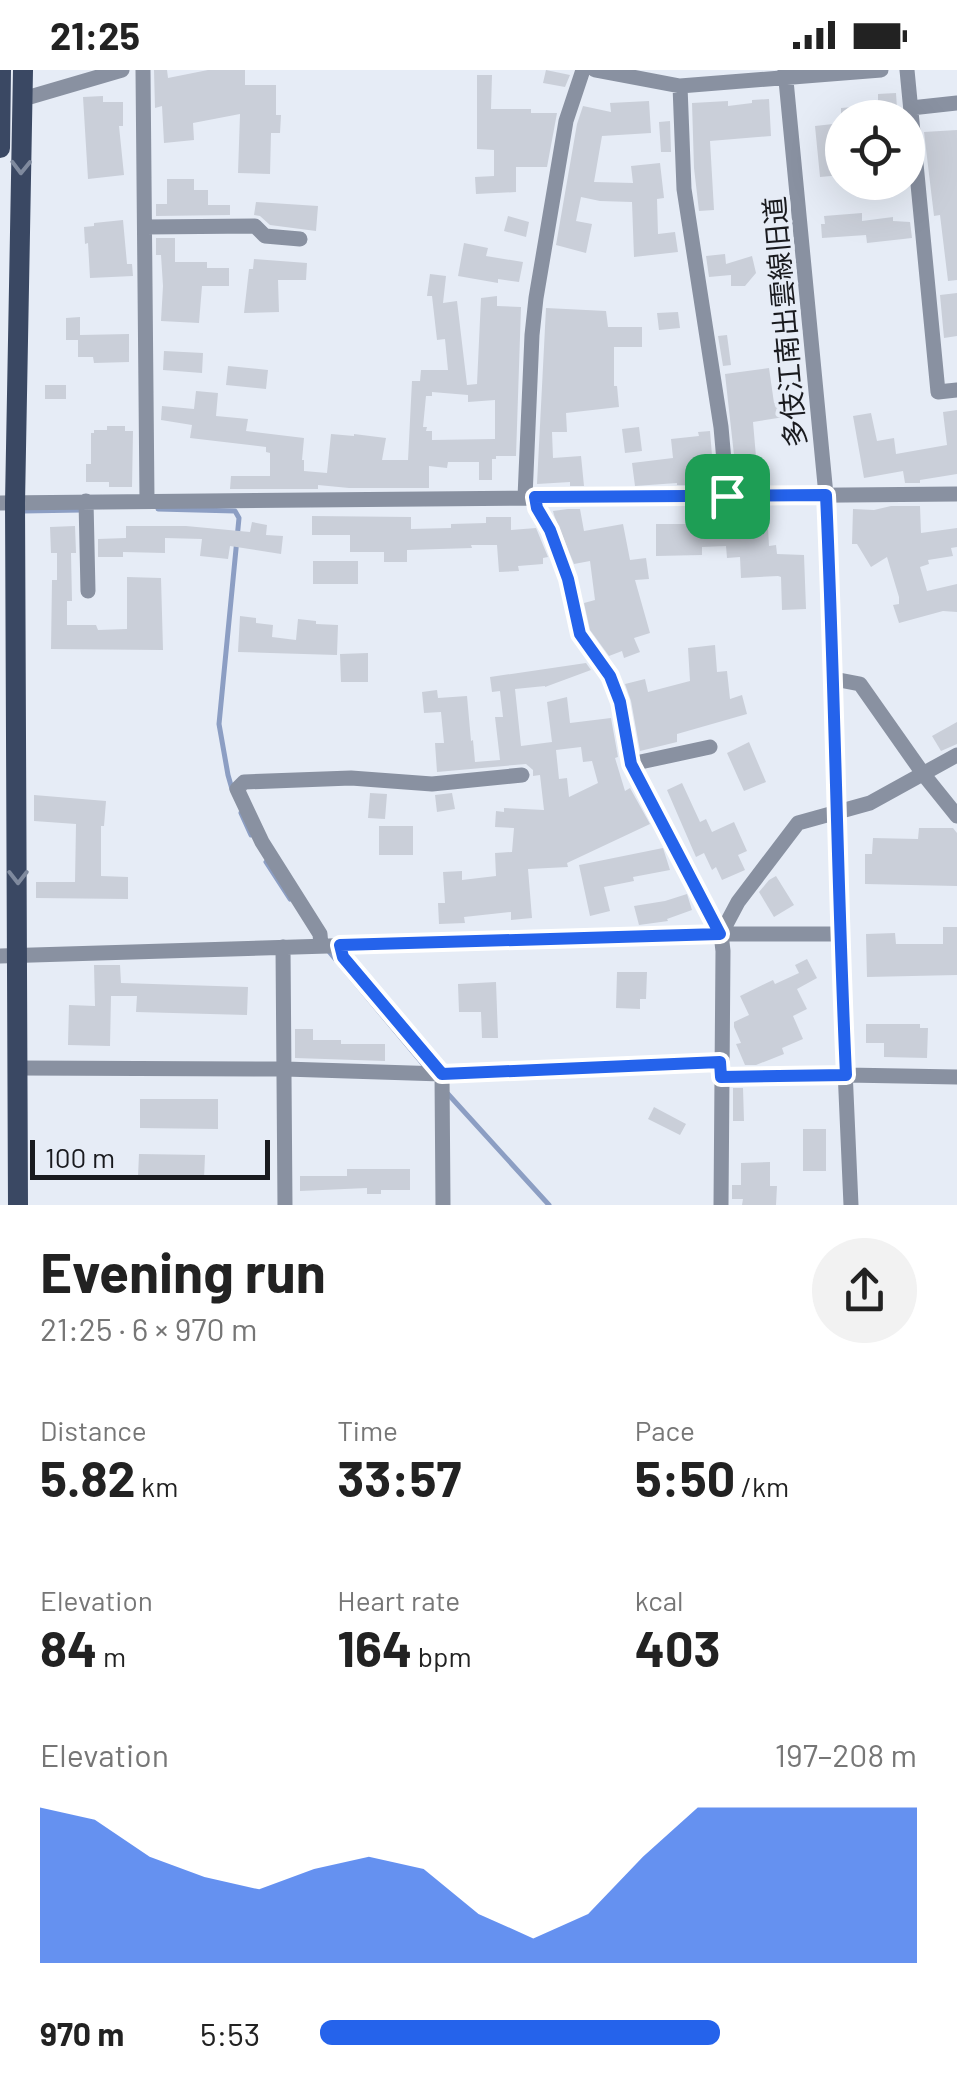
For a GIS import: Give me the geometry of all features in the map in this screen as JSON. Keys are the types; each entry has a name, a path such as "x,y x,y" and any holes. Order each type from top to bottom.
{"main road":[{"path":"0,148 1,70"},
{"path":"18,1205 19,1068 9,956 8,503 23,70"}],"street":[{"path":"23,99 122,70"},
{"path":"143,70 147,500"},
{"path":"583,70 566,122 536,298 530,497 550,530 568,579 580,634 610,676 620,702 631,764 720,934 720,1205"},
{"path":"595,70 680,86 880,70"},
{"path":"908,70 911,100"},
{"name":"多伎江南出雲線旧道","path":"786,75 826,495 851,1205"},
{"path":"680,86 684,190 721,427 727,496"},
{"path":"925,107 957,104"},
{"path":"920,200 938,392 957,390"},
{"path":"145,227 255,226 265,236 300,239"},
{"path":"8,503 957,494"},
{"path":"86,501 88,591"},
{"path":"834,679 860,684 957,816"},
{"path":"631,764 710,746"},
{"path":"720,934 738,902 798,824 870,803 957,755"},
{"path":"322,946 320,934 262,842 237,789 244,782 351,778 432,784 522,775"},
{"path":"9,956 720,934 840,934"},
{"path":"340,945 343,957 442,1074 444,1205"},
{"path":"283,947 285,1205"},
{"path":"19,1068 442,1074 721,1069 957,1077"}],"building":[{"path":"154,70 167,70 168,78 208,70 245,70 245,85 276,85 280,133 271,133 270,174 238,173 240,114 193,123 194,140 164,143 162,106 155,108"},
{"path":"546,70 570,75 565,87 543,83"},
{"path":"477,75 492,75 491,109 557,113 547,167 516,167 516,192 476,194 475,177 494,176 494,150 477,149"},
{"path":"896,93 896,100 878,100 878,94"},
{"path":"103,96 103,102 123,102 123,126 119,126 124,175 88,179 83,97"},
{"path":"769,99 771,136 710,141 714,210 699,211 692,103 728,101 728,106"},
{"path":"649,101 651,133 602,136 594,182 633,183 631,166 660,163 664,198 657,199 658,234 675,232 678,252 634,257 632,202 581,197 576,221 592,224 586,253 556,245 583,106 611,112 610,103"},
{"path":"670,121 671,152 661,152 659,122"},
{"path":"825,125 825,177 820,177 815,126"},
{"path":"957,130 957,280 948,281 940,215 934,216 925,132"},
{"path":"167,179 194,179 194,190 208,190 208,205 230,205 230,215 156,216 156,204 167,204"},
{"path":"256,202 318,206 316,231 270,225 254,215"},
{"path":"862,213 862,221 893,217 893,221 910,222 912,238 867,243 866,235 822,238 824,216"},
{"path":"508,216 529,222 526,237 504,231"},
{"path":"123,220 127,264 132,264 133,276 90,278 84,227"},
{"path":"156,238 175,238 175,262 207,262 207,268 229,268 229,286 202,286 199,323 161,321 163,286"},
{"path":"464,243 488,248 486,256 523,262 519,282 498,279 498,283 458,276"},
{"path":"725,254 726,264 752,256 756,273 745,286 731,286 731,275 709,277 706,256"},
{"path":"254,259 307,263 306,280 278,280 279,312 244,313 249,269 253,269"},
{"path":"430,274 446,276 443,303 457,301 467,385 477,384 481,298 497,296 497,306 521,307 516,456 492,459 492,480 479,480 479,462 448,462 447,468 429,466 429,488 318,485 318,489 230,489 231,476 270,476 270,453 266,447 190,438 192,425 161,420 162,406 194,409 196,391 218,393 216,416 248,419 246,431 304,438 304,471 327,473 331,434 386,438 382,460 408,460 412,381 420,381 421,370 448,370 445,339 437,340 432,296 427,296","holes":["432,392 468,395 468,402 495,400 495,439 432,440 432,431 423,427 426,396 432,396"]},
{"path":"957,293 957,336 944,338 940,295"},
{"path":"546,308 606,311 608,327 642,327 642,347 614,347 614,386 619,407 566,413 567,432 552,432 553,458 581,456 584,486 570,486 570,482 537,484"},
{"path":"678,312 680,328 659,330 657,313"},
{"path":"80,317 80,335 129,334 129,362 94,363 93,357 78,357 78,340 66,340 66,318"},
{"path":"727,335 731,365 723,366 718,336"},
{"path":"164,351 203,353 202,373 163,370"},
{"path":"228,366 268,370 266,389 226,385"},
{"path":"769,368 774,403 782,402 784,417 753,422 758,480 737,482 725,374"},
{"path":"45,385 66,385 66,399 45,399"},
{"path":"957,410 957,474 920,483 905,483 903,471 864,478 853,416 871,413 877,441 894,438 896,454 947,445 943,412"},
{"path":"107,426 125,426 125,431 133,431 132,487 86,482 86,464 91,464 91,433 107,430"},
{"path":"639,427 642,451 625,453 622,429"},
{"path":"710,431 714,480 701,480 701,485 635,486 632,463 673,458 671,439"},
{"path":"920,506 921,533 957,528 957,547 951,548 953,556 928,560 929,564 920,567 927,591 957,584 957,612 943,611 899,623 893,605 899,604 899,597 887,557 871,567 857,544 852,544 853,509"},
{"path":"686,508 701,508 701,517 731,515 732,530 768,528 769,546 776,545 777,554 804,555 806,609 782,610 781,577 741,578 740,557 727,558 726,546 702,547 702,555 656,556 656,524 686,524"},
{"path":"580,509 584,531 623,524 630,560 646,558 649,579 635,580 650,633 634,638 640,652 624,658 622,651 609,656 590,630 584,603 595,600 590,561 574,564 553,511"},
{"path":"312,516 411,517 411,529 451,528 451,524 486,523 486,517 511,517 511,530 536,528 548,557 543,558 543,564 499,572 497,545 471,545 472,548 407,550 407,562 384,562 384,552 350,552 350,535 312,535"},
{"path":"252,522 267,525 266,535 283,536 281,554 230,546 228,559 200,556 202,539 165,538 165,553 123,552 123,557 98,557 98,539 126,538 126,526 250,532"},
{"path":"75,526 76,553 71,553 72,601 67,601 67,625 127,629 127,577 161,578 163,650 51,649 52,580 57,580 57,553 51,553 50,527"},
{"path":"313,561 358,561 358,584 313,584"},
{"path":"240,616 273,625 272,637 296,640 298,619 338,625 337,655 238,652"},
{"path":"715,645 717,672 727,671 730,699 742,695 747,714 677,734 677,742 640,751 625,684 645,679 648,692 690,681 688,648"},
{"path":"368,653 368,682 341,682 340,654"},
{"path":"586,663 591,670 545,687 515,689 521,746 552,742 547,702 567,697 570,723 611,718 618,757 615,758 625,791 630,788 650,824 567,863 568,867 528,869 532,918 511,920 511,912 464,917 465,923 439,924 438,903 445,903 443,872 462,871 462,880 496,876 495,853 512,852 514,828 495,827 496,811 544,810 540,775 533,776 533,770 526,764 437,772 435,743 444,743 441,712 424,713 422,692 437,690 438,698 467,696 475,762 500,760 495,717 503,717 500,691 492,692 490,677","holes":["581,747 583,762 592,761 598,783 569,797 567,778 559,779 556,750"]},
{"path":"957,722 957,744 941,751 932,736"},
{"path":"749,742 766,782 744,791 727,753"},
{"path":"682,783 700,822 706,819 712,832 734,822 747,851 738,855 745,870 722,880 704,853 696,857 667,790"},
{"path":"370,793 387,794 385,819 368,818"},
{"path":"452,793 455,809 437,812 435,795"},
{"path":"34,795 106,801 101,826 101,876 128,877 128,899 36,898 36,882 75,882 76,824 34,821"},
{"path":"379,826 413,826 413,855 379,855"},
{"path":"919,828 953,828 957,833 957,886 865,884 865,854 872,854 873,838 918,839"},
{"path":"663,848 670,870 604,887 610,911 590,916 579,865"},
{"path":"776,876 794,905 774,917 759,892"},
{"path":"687,894 692,910 668,921 639,925 634,906"},
{"path":"943,927 957,927 957,975 867,977 866,934 895,933 896,944 943,944"},
{"path":"807,959 817,978 797,989 807,1009 793,1016 803,1039 782,1048 784,1054 745,1065 734,1027 734,1022 749,1015 740,996 799,973 795,965"},
{"path":"94,965 120,965 121,983 248,987 247,1015 136,1012 137,996 111,996 110,1046 68,1045 69,1005 95,1006"},
{"path":"617,972 647,972 646,999 640,999 640,1009 616,1008"},
{"path":"496,982 498,1038 482,1038 481,1012 459,1012 458,984"},
{"path":"866,1024 920,1024 920,1028 928,1028 927,1058 884,1057 884,1043 866,1043"},
{"path":"295,1029 313,1029 313,1040 385,1044 385,1061 295,1058"},
{"path":"733,1088 743,1088 744,1121 733,1121"},
{"path":"140,1099 218,1099 218,1129 140,1128"},
{"path":"654,1107 686,1124 680,1135 648,1119"},
{"path":"803,1129 826,1129 826,1171 803,1171"},
{"path":"139,1154 205,1155 204,1179 138,1177"},
{"path":"770,1162 770,1186 777,1186 776,1205 742,1205 743,1199 732,1199 732,1185 741,1185 741,1163"},
{"path":"347,1169 410,1169 410,1190 381,1190 381,1194 367,1194 367,1188 300,1191 300,1176 347,1176"}],"waterway":[{"path":"158,509 235,511 239,518 219,724 232,789"},
{"path":"23,511 82,510"},
{"path":"241,813 251,835"},
{"path":"266,862 290,899"},
{"path":"326,948 428,1070"},
{"path":"448,1094 549,1205"}],"route":[{"path":"826,495 846,1075 721,1077 720,1062 442,1074 343,957 340,945 720,934 631,764 620,702 610,676 580,634 568,579 535,497 727,496 826,495"}]}
